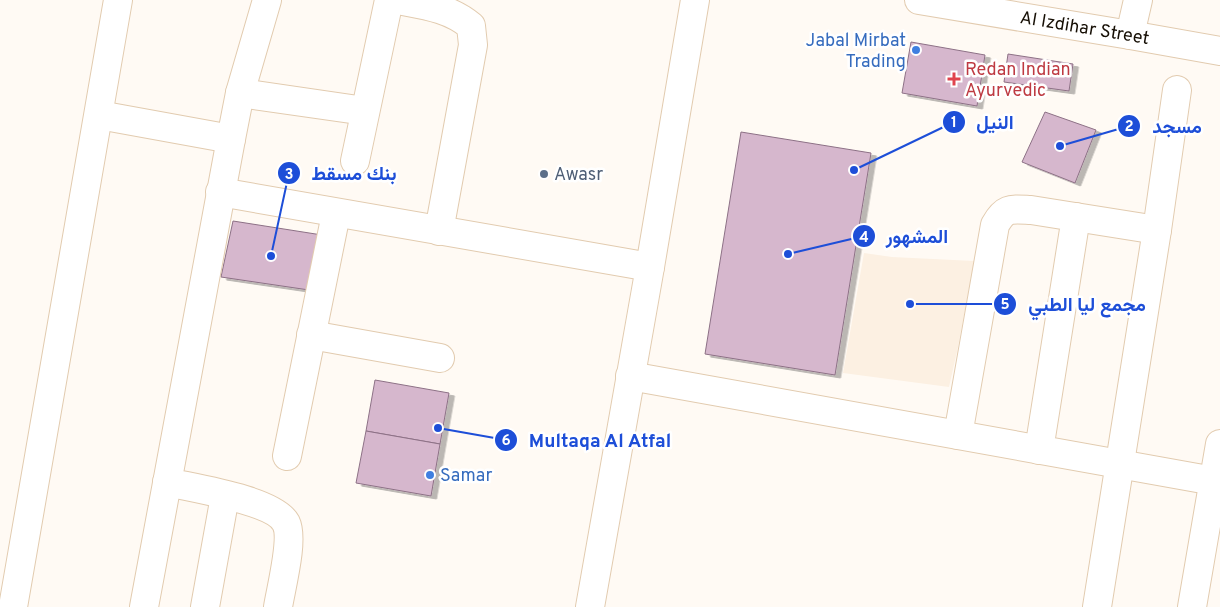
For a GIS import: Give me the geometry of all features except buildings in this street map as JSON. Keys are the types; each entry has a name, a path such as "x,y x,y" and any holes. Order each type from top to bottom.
{"street":[{"path":"12,607 118,0"},
{"path":"144,607 240,93 267,0"},
{"path":"355,160 389,0"},
{"path":"398,0 443,10 461,18 471,26 473,45 439,230"},
{"path":"590,607 695,0"},
{"name":"Al Izdihar Street","path":"918,0 1130,34 1218,51"},
{"path":"1130,34 1138,0"},
{"path":"1097,607 1157,230 1177,90"},
{"path":"240,93 366,111"},
{"path":"99,115 231,139"},
{"path":"220,192 336,214 650,267"},
{"path":"958,435 995,226 1002,214 1014,209 1157,230"},
{"path":"287,456 336,214"},
{"path":"1039,450 1076,217"},
{"path":"311,335 440,358"},
{"path":"630,376 1214,481"},
{"path":"1192,607 1220,444"},
{"path":"167,482 259,504 275,512 286,523 289,542 278,607"},
{"path":"205,607 225,496"}],"shaded area":[{"path":"864,253 892,257 974,261 949,387 843,373"}],"place":[{"name":"Jabal Mirbat Trading","path":"916,50"},
{"name":"Redan Indian Ayurvedic","path":"954,79"},
{"name":"مسجد","path":"1060,146"},
{"name":"النيل","path":"854,170"},
{"name":"Awasr","path":"544,174"},
{"name":"المشهور","path":"788,254"},
{"name":"بنك مسقط","path":"271,256"},
{"name":"مجمع ليا الطبي","path":"910,304"},
{"name":"Multaqa Al Atfal","path":"438,428"},
{"name":"Samar","path":"430,475"}]}
